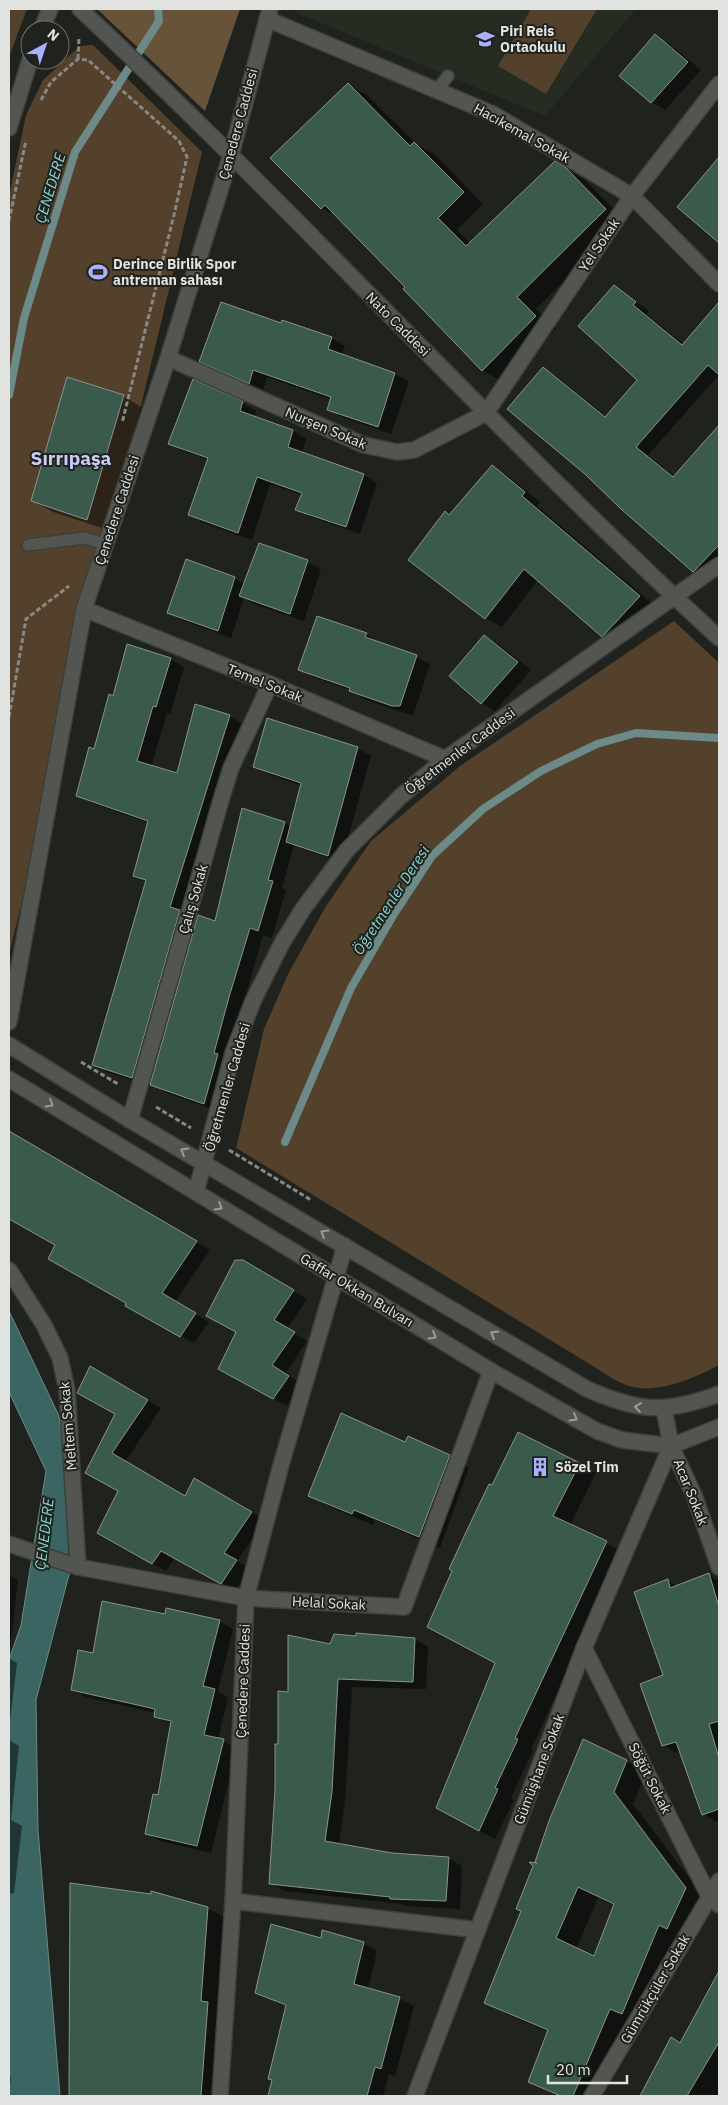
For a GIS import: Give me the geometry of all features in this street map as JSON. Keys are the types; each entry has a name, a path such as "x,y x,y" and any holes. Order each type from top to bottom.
{"street":[{"name":"Nato Caddesi","path":"80,9 146,71 486,413 719,638"},
{"name":"Hacıkemal Sokak","path":"268,14 493,114 632,196 719,284"},
{"name":"Çenedere Caddesi","path":"9,1022 84,610 168,358 231,156 268,14"},
{"path":"9,128 27,70"},
{"name":"Yel Sokak","path":"486,413 632,196 719,84"},
{"name":"Nurşen Sokak","path":"168,358 364,445 381,450 397,452 414,450 486,413"},
{"name":"Öğretmenler Caddesi","path":"196,1192 234,1054 253,1001 282,943 303,908 347,850 373,822 445,759 676,598 719,565"},
{"name":"Temel Sokak","path":"84,610 270,684 445,759"},
{"name":"Çalış Sokak","path":"130,1120 221,800 232,768 270,684"},
{"path":"9,1045 130,1120 587,1389 622,1404 652,1409 699,1402 719,1394"},
{"name":"Gaffar Okkan Bulvarı","path":"9,1079 491,1371 597,1431 622,1440 671,1446 719,1427"},
{"name":"Çenedere Caddesi","path":"220,2096 233,1901 246,1598 281,1465 345,1246"},
{"name":"Meltem Sokak","path":"9,1270 44,1325 62,1366 67,1390 78,1567"},
{"name":"Helal Sokak","path":"9,1544 78,1567 246,1598 404,1607 491,1371"},
{"name":"Acar Sokak","path":"664,1408 671,1446 694,1495 719,1567"},
{"name":"Gümüşhane Sokak","path":"415,2096 584,1648 671,1446"},
{"name":"Söğüt Sokak","path":"584,1648 714,1901"},
{"name":"Gümrükçüler Sokak","path":"592,2096 714,1901 719,1881"},
{"path":"233,1901 478,1930"}],"lane":[{"path":"437,90 448,76"},
{"path":"28,544 84,538 106,544"}],"path":[{"path":"38,105 51,82 78,59 88,60 179,141 187,157 121,425"},
{"path":"9,220 26,138"},
{"path":"9,717 26,619 70,585"},
{"path":"77,1060 319,1204"}],"shaded area":[{"path":"9,9 27,9 23,20 20,20 20,28 9,57"},
{"path":"97,9 240,9 205,111"},
{"name":"Piri Reis Ortaokulu","path":"296,9 636,9 545,116 295,12"},
{"path":"531,9 597,9 546,94 498,66"},
{"path":"93,45 202,152 9,955 9,196 26,115 43,80 54,70 70,70 70,55 80,46"},
{"path":"674,621 719,663 719,1365 674,1384 662,1387 637,1388 626,1385 611,1377 236,1148 264,1029 288,974 326,906 371,841 460,766"}],"water":[{"path":"9,1311 59,1416 69,1491 70,1571 36,1700 38,1830 60,2096 9,2096 9,1660 21,1625 46,1471 9,1392"}],"building":[{"path":"655,34 688,62 651,103 619,76"},
{"path":"348,83 410,146 414,142 464,192 438,218 466,246 555,161 565,167 606,209 517,297 536,316 482,371 403,289 405,287 325,205 321,209 270,158"},
{"path":"719,157 719,243 677,207"},
{"path":"614,285 636,302 633,305 682,345 719,302 719,375 708,365 636,447 673,477 719,425 719,545 693,572 621,509 585,474 507,409 543,367 605,417 637,380 578,326"},
{"path":"221,302 281,323 282,320 332,337 328,349 395,373 378,427 327,410 331,397 253,370 249,384 199,362"},
{"path":"67,377 124,395 87,520 31,501"},
{"path":"193,379 243,401 240,411 293,430 288,447 364,474 346,527 295,510 302,493 257,477 238,533 188,515 208,458 168,444"},
{"path":"492,465 525,492 522,496 640,596 602,637 524,569 485,619 408,560 445,511 449,515"},
{"path":"259,543 308,560 290,614 239,596"},
{"path":"186,559 235,577 218,631 167,613"},
{"path":"317,616 367,633 365,637 417,655 400,706 392,706 349,691 350,688 298,670"},
{"path":"484,635 518,662 481,704 449,676"},
{"path":"127,644 171,658 156,707 153,706 137,761 177,773 195,704 230,715 170,907 180,910 132,1078 92,1065 146,880 133,876 148,821 76,796 89,747 94,749 109,694 113,696"},
{"path":"267,718 358,747 328,856 286,842 301,783 253,767"},
{"path":"242,808 285,822 268,880 273,881 258,931 250,928 229,997 214,1053 218,1054 204,1104 150,1085 198,915 215,921"},
{"path":"9,1131 197,1241 162,1293 196,1313 180,1337 125,1306 126,1303 48,1259 55,1245 9,1219"},
{"path":"235,1260 243,1260 294,1290 274,1320 295,1332 272,1365 289,1376 273,1399 218,1369 236,1332 206,1316"},
{"path":"90,1366 148,1400 112,1453 185,1496 194,1478 252,1512 224,1553 237,1560 221,1584 161,1551 152,1564 97,1533 118,1491 85,1473 115,1414 77,1393"},
{"path":"341,1413 405,1442 408,1436 450,1455 419,1537 354,1510 352,1514 308,1496"},
{"path":"518,1432 580,1463 553,1516 607,1541 515,1738 518,1739 495,1788 498,1789 479,1831 436,1808 495,1663 427,1627 452,1571 449,1569 467,1530 489,1484 492,1485"},
{"path":"709,1573 719,1607 719,1721 709,1724 719,1758 719,1809 702,1815 676,1742 662,1746 640,1684 663,1675 634,1592 668,1579 670,1588"},
{"path":"102,1601 165,1614 166,1608 220,1620 203,1686 215,1689 204,1735 224,1739 197,1846 145,1834 153,1794 158,1795 171,1721 154,1717 155,1709 71,1690 78,1650 93,1653"},
{"path":"356,1633 415,1638 413,1682 338,1679 332,1792 325,1841 392,1853 449,1857 446,1901 390,1899 390,1897 269,1884 275,1790 275,1744 278,1744 278,1691 288,1692 288,1635 330,1644 334,1634 356,1636"},
{"path":"583,1739 627,1760 614,1792 686,1888 667,1929 659,1925 622,2014 610,2009 573,2096 561,2096 528,2082 548,2030 484,2003 521,1911 516,1909 533,1866 529,1862 537,1863 535,1862 549,1821","holes":["578,1887 614,1904 594,1956 556,1938"]},
{"path":"70,1883 151,1894 151,1891 208,1907 201,2001 208,2002 201,2096 69,2096"},
{"path":"271,1924 321,1938 322,1930 364,1942 354,1984 400,1997 381,2069 375,2067 367,2096 268,2096 272,2080 268,2079 286,2005 255,1993"},
{"path":"719,1971 719,2042 687,2096 640,2096 671,2037 680,2043"}],"waterway":[{"name":"ÇENEDERE","path":"9,395 24,318 75,152 159,21 158,9"},
{"name":"Öğretmenler Deresi","path":"285,1142 351,988 394,914 432,856 483,809 541,771 597,744 636,733 719,738"}],"place":[{"name":"Piri Reis Ortaokulu","path":"485,39"},
{"name":"Derince Birlik Spor antreman sahası","path":"98,272"},
{"name":"Sözel Tim","path":"540,1467"}],"district":[{"name":"Sırrıpaşa","path":"71,458"}]}
